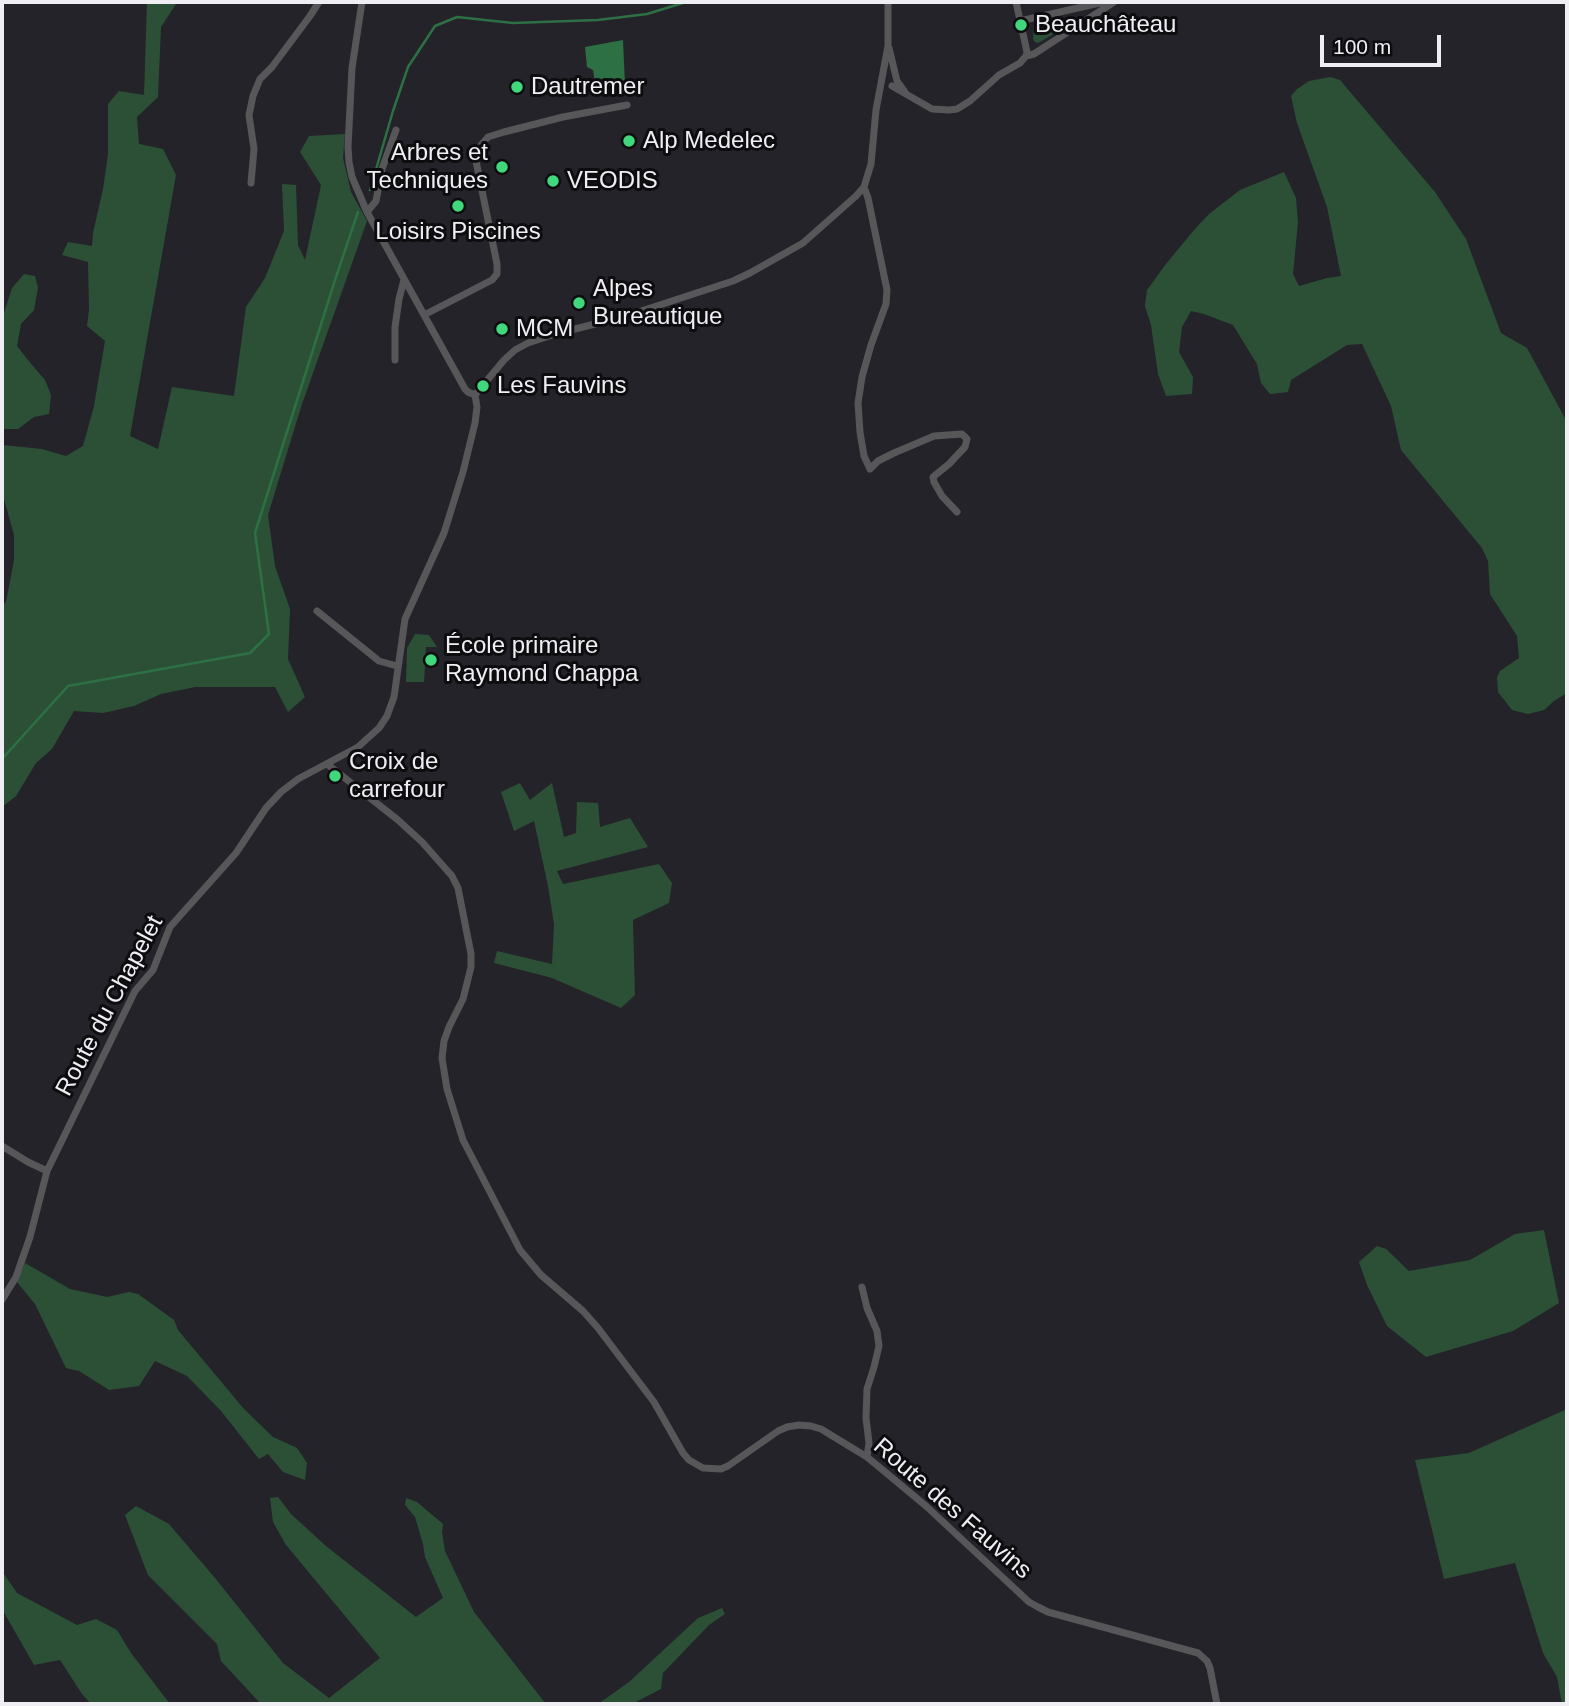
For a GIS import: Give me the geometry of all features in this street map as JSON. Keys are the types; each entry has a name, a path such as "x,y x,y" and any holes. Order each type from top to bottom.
{"street":[{"path":"251,183 254,149 249,115 253,96 260,79 272,67 319,2"},
{"path":"362,2 352,68 348,147 352,177 367,212 465,388 475,394"},
{"path":"888,2 888,46 893,82"},
{"path":"882,78 888,72 893,82 905,93 932,109 957,109 1026,56 1016,2"},
{"path":"1020,21 1104,2"},
{"path":"1026,56 1034,54 1114,2"},
{"path":"1081,6 1081,24"},
{"path":"327,764 358,747 379,729 387,716 394,697 405,619 444,533 463,472 475,423 475,394 504,360 528,343 623,317 727,283 803,243 864,187 873,149 878,99 888,46"},
{"path":"882,78 884,85 893,82"},
{"path":"878,99 893,82"},
{"path":"424,315 492,280 497,274 498,264 476,161 478,149 488,137 563,117 626,105"},
{"path":"367,212 376,201 382,169 396,130"},
{"path":"864,187 887,290 886,304 862,377 858,403 864,456 870,469 883,458 934,436 962,434 967,439 965,447 933,477 942,496 957,512"},
{"path":"395,360 395,327 404,279"},
{"path":"317,611 379,661 397,666"},
{"name":"Route du Chapelet","path":"2,1300 16,1277 30,1237 47,1171 135,991 153,970 170,927 236,853 266,808 281,792 298,779 327,764"},
{"name":"Route des Fauvins","path":"327,764 398,820 452,876 458,888 471,954 471,967 463,999 444,1041 442,1058 447,1088 463,1139 520,1250 541,1275 583,1311 598,1328 654,1402 683,1453 695,1465 721,1469 787,1427 799,1425 821,1429 867,1457 926,1506 1029,1602 1048,1612 1191,1650 1203,1656 1210,1668 1217,1704"},
{"path":"2,1146 47,1171"},
{"path":"862,1287 877,1331 879,1346 867,1389 867,1457"}],"shaded area":[{"path":"147,2 189,2 176,4 161,27 158,97 137,117 139,144 163,149 176,175 130,436 158,449 172,387 234,396 246,307 265,278 284,231 282,184 296,185 298,245 305,260 321,185 300,152 309,136 345,134 343,158 351,192 367,221 302,404 268,515 275,566 290,609 288,659 305,697 288,712 275,687 195,687 161,694 134,706 103,713 74,711 52,749 36,763 16,796 2,807 2,606 6,602 14,560 14,535 4,499 2,445 42,449 66,456 83,446 94,406 105,341 87,326 88,262 62,255 68,242 92,246 108,154 108,104 119,91 144,95"},
{"path":"1061,21 1062,29 1038,43 1035,42 1034,29"},
{"path":"623,40 625,85 596,90 593,70 587,67 585,47"},
{"path":"1330,77 1340,80 1435,192 1466,239 1501,333 1527,348 1567,422 1567,693 1544,710 1528,714 1512,710 1498,692 1497,677 1500,671 1519,658 1517,636 1490,594 1488,561 1482,548 1401,450 1391,406 1362,344 1347,345 1291,380 1288,392 1270,394 1261,383 1257,364 1233,325 1191,311 1182,327 1179,352 1193,377 1192,394 1166,396 1158,374 1151,325 1145,306 1147,290 1194,230 1209,214 1240,190 1284,172 1296,198 1298,222 1293,274 1299,286 1341,276 1327,207 1297,123 1291,96 1309,81"},
{"path":"24,274 35,276 38,288 34,310 21,324 17,346 45,380 51,395 49,414 34,417 18,429 2,429 2,319 12,288"},
{"path":"415,634 429,635 437,647 426,647 424,682 406,682 407,648"},
{"path":"520,783 530,800 552,783 564,837 576,833 577,802 598,803 600,827 630,818 648,847 557,871 563,884 659,864 672,883 669,903 633,920 635,995 621,1008 552,978 494,963 497,951 552,964 554,924 534,821 514,831 501,792"},
{"path":"1544,1230 1559,1303 1513,1331 1426,1357 1387,1326 1359,1262 1377,1246 1386,1249 1409,1271 1470,1260 1515,1234"},
{"path":"25,1263 70,1289 107,1297 129,1292 138,1294 174,1320 178,1330 244,1409 273,1437 297,1448 307,1463 305,1480 283,1472 268,1454 259,1459 221,1411 187,1376 155,1361 139,1386 109,1390 79,1371 66,1368 35,1304 17,1282"},
{"path":"1567,1409 1567,1704 1562,1704 1557,1677 1543,1653 1515,1563 1444,1579 1415,1460 1469,1453"},
{"path":"278,1497 291,1514 326,1546 416,1617 443,1598 425,1557 415,1517 405,1505 406,1498 417,1502 443,1524 445,1551 474,1612 546,1704 259,1702 221,1661 217,1644 148,1575 125,1515 136,1506 169,1524 283,1663 329,1698 380,1658 286,1545 273,1522 270,1498"},
{"path":"2,1571 17,1593 77,1625 96,1619 117,1630 170,1704 91,1704 60,1660 34,1665 2,1609"},
{"path":"722,1608 725,1614 709,1625 663,1673 661,1689 632,1704 598,1704 629,1682 698,1618"}],"waterway":[{"path":"370,190 408,67 435,26 457,17 513,23 598,20 647,14 686,2"},
{"path":"2,759 68,686 250,653 269,634 255,533 358,212"}],"place":[{"name":"Beauchâteau","path":"1021,25"},
{"name":"Dautremer","path":"517,87"},
{"name":"Alp Medelec","path":"629,141"},
{"name":"Arbres et Techniques","path":"502,167"},
{"name":"VEODIS","path":"553,181"},
{"name":"Loisirs Piscines","path":"458,206"},
{"name":"Alpes Bureautique","path":"579,303"},
{"name":"MCM","path":"502,329"},
{"name":"Les Fauvins","path":"483,386"},
{"name":"École primaire Raymond Chappa","path":"431,660"},
{"name":"Croix de carrefour","path":"335,776"}]}
